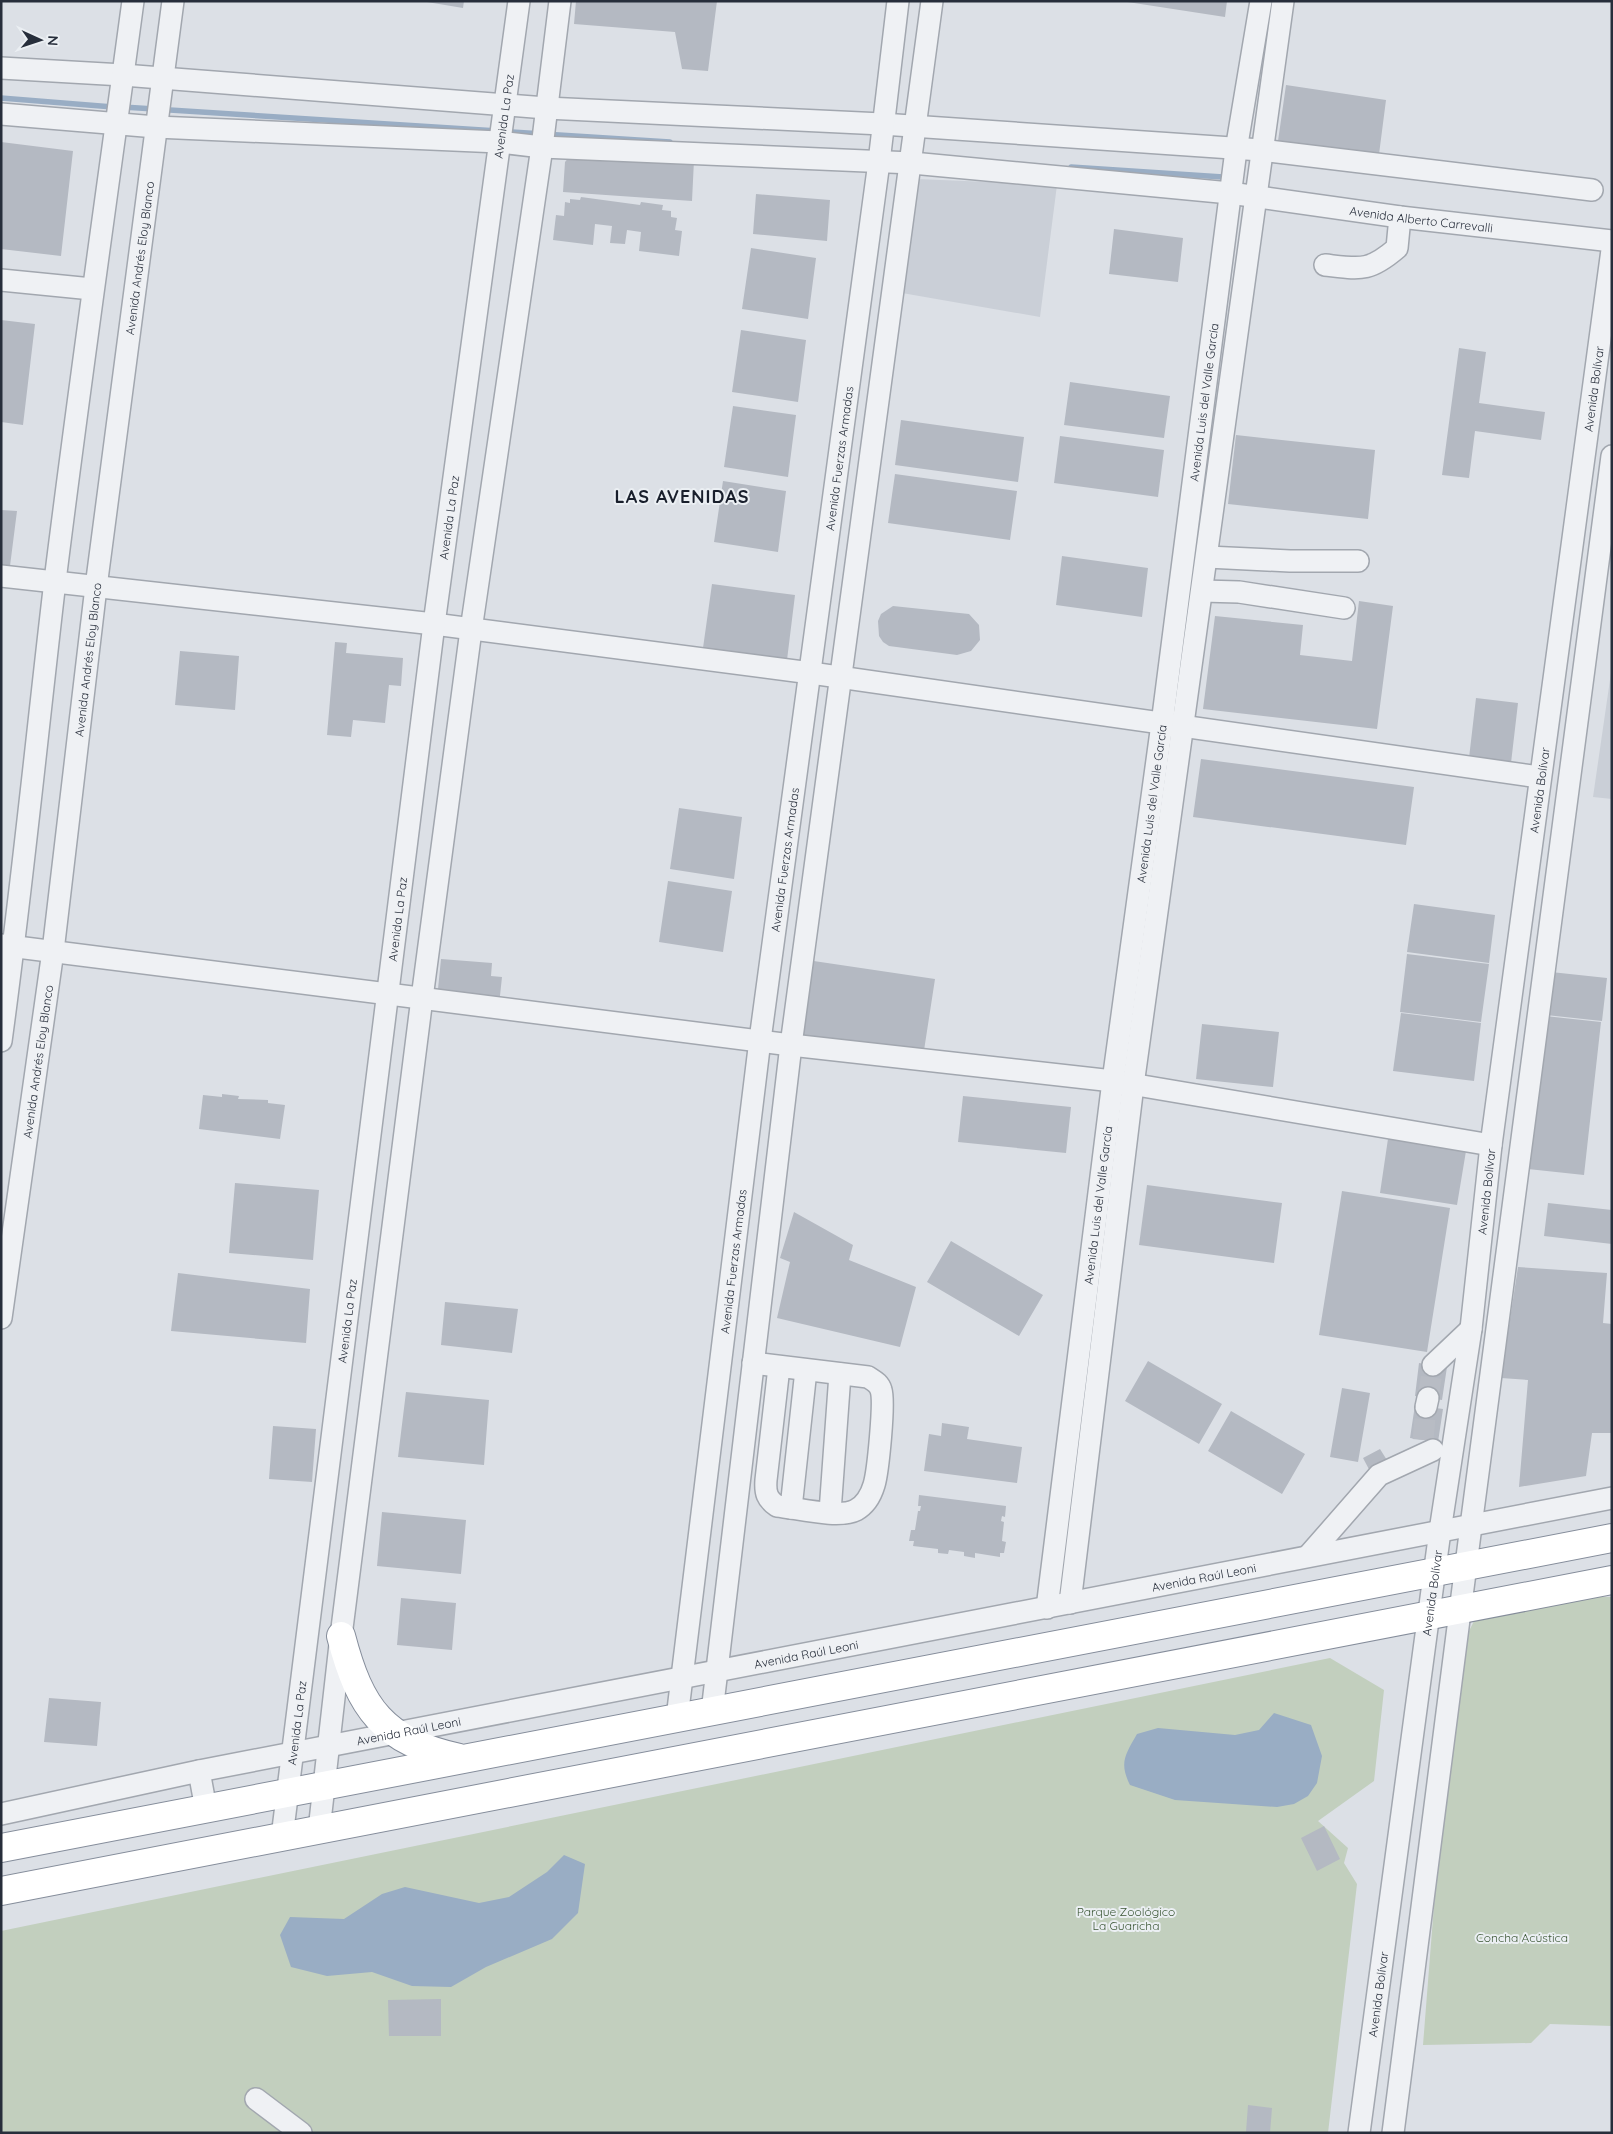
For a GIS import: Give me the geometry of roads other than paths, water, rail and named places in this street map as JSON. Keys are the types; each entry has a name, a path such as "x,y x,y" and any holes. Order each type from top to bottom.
{"highway":[{"path":"1,1848 1612,1538"},
{"path":"1,1891 1609,1581"},
{"path":"341,1636 348,1663 361,1693 373,1712 394,1734 418,1746 466,1759"}],"street":[{"path":"1,1041 8,946 92,289 133,1"},
{"name":"Avenida Andrés Eloy Blanco","path":"1,1318 54,951 96,587 173,1"},
{"name":"Avenida La Paz","path":"282,1837 434,624 519,1"},
{"path":"319,1830 341,1636 422,998 471,630 543,132 560,1"},
{"name":"Avenida Fuerzas Armadas","path":"677,1718 760,1040 811,673 879,160 898,1"},
{"path":"712,1712 791,1045 912,162 932,1"},
{"name":"Avenida Luis del Valle García","path":"1070,1603 1162,724 1230,193 1261,1"},
{"name":"Avenida Luis del Valle García","path":"1047,1608 1123,1083 1184,727 1261,150 1283,1"},
{"path":"1,68 505,104 543,132"},
{"path":"1,114 157,124 500,136 543,132 882,126 1236,150 1261,150 1592,190"},
{"name":"Avenida Alberto Carrevalli","path":"543,132 912,162 1230,193 1400,217 1612,241"},
{"path":"1325,266 1363,269 1382,261 1397,248 1400,217"},
{"name":"Avenida Bolívar","path":"1359,2133 1440,1532 1471,1329 1491,1145 1612,250"},
{"path":"1,280 92,289"},
{"path":"1393,2133 1470,1526 1612,456"},
{"path":"1207,557 1290,561 1358,561"},
{"path":"1,576 434,624 811,673 1540,777"},
{"path":"1202,590 1239,592 1344,608"},
{"path":"8,946 791,1045 1123,1083 1491,1145"},
{"path":"1433,1365 1471,1329"},
{"path":"753,1363 868,1377 878,1383 883,1405 874,1486 866,1502 856,1510 843,1514 777,1506 768,1500 765,1492 779,1367"},
{"path":"791,1508 806,1370"},
{"path":"830,1512 840,1374"},
{"path":"1309,1555 1379,1475 1428,1445 1451,1463"},
{"name":"Avenida Raúl Leoni","path":"1,1814 199,1771 1047,1608 1309,1555 1440,1532 1612,1498"},
{"path":"199,1771 206,1809"},
{"path":"256,2099 300,2133"}],"water":[{"path":"1274,1713 1311,1725 1322,1756 1317,1783 1308,1796 1294,1804 1277,1807 1175,1800 1130,1785 1124,1765 1129,1748 1137,1734 1158,1728 1235,1735 1259,1730"},
{"path":"564,1855 585,1864 578,1913 552,1939 486,1967 451,1987 412,1986 372,1972 327,1976 291,1967 280,1935 290,1917 344,1919 382,1894 405,1887 479,1903 509,1897 547,1872"}],"waterway":[{"path":"1,98 113,107"},
{"path":"123,107 670,142"},
{"path":"1071,167 1223,177"}],"tunnel":[{"path":"1428,1398 1433,1365"},
{"path":"1423,1440 1426,1407"}],"district":[{"name":"LAS AVENIDAS","path":"682,496"}],"park label":[{"name":"Parque Zoológico La Guaricha","path":"1126,1918"},
{"name":"Concha Acústica","path":"1522,1937"}]}
